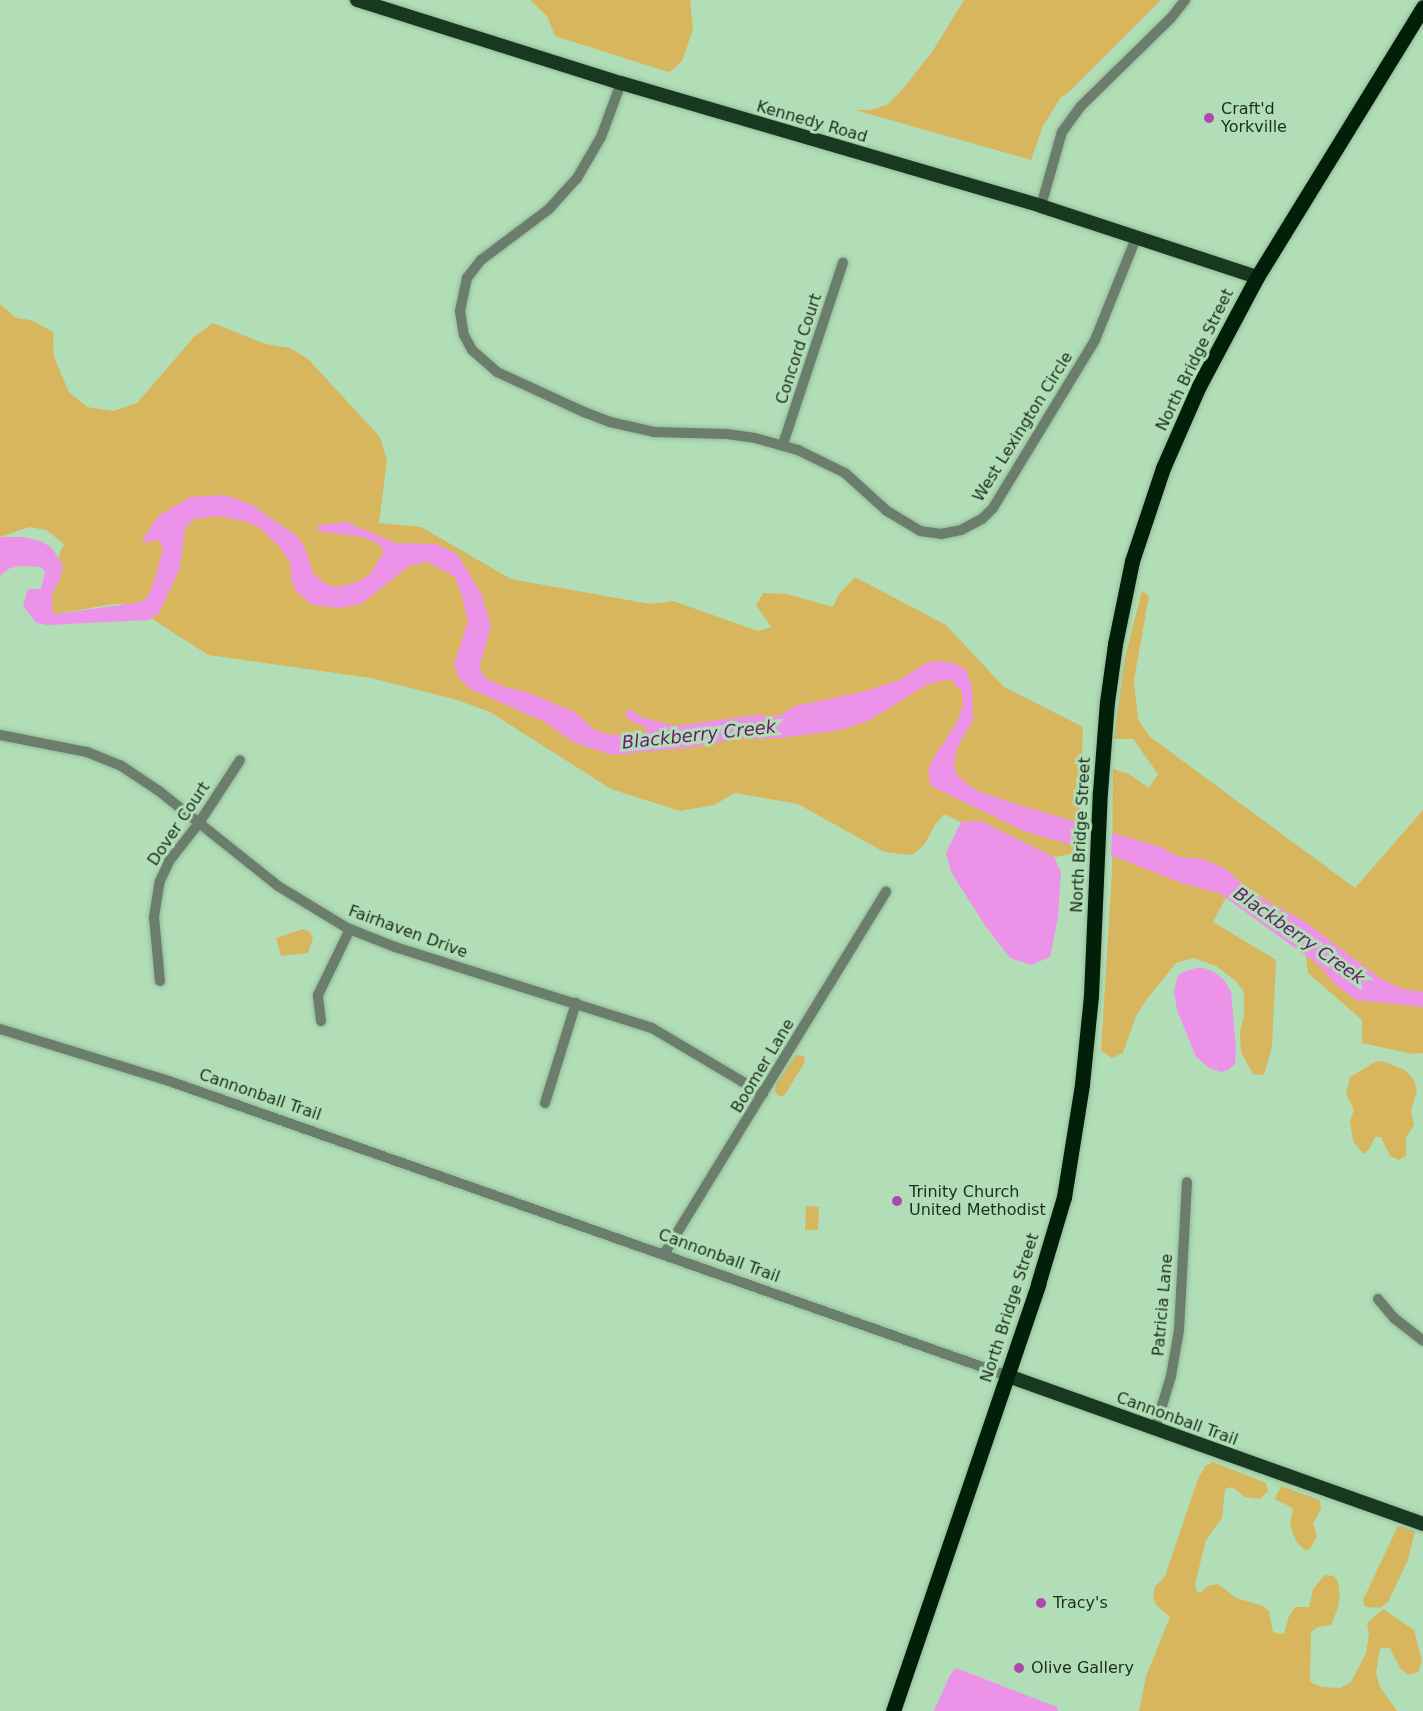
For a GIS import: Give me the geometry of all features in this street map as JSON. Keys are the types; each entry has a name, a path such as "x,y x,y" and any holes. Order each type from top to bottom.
{"highway":[{"name":"North Bridge Street","path":"893,1711 1008,1376 1064,1197 1082,1084 1091,994 1100,792 1115,644 1132,561 1163,468 1199,386 1257,277 1423,7"}],"main road":[{"name":"Kennedy Road","path":"357,0 621,83 1041,206 1257,277"},
{"name":"Cannonball Trail","path":"1008,1376 1423,1524"}],"street":[{"path":"1041,206 1062,132 1081,106 1171,18 1185,0"},
{"name":"West Lexington Circle","path":"621,83 601,137 577,178 549,209 481,260 472,271 460,301 464,335 478,358 497,372 606,420 654,432 727,434 783,444 844,473 908,526 941,534 973,525 993,508 1095,340 1137,238"},
{"name":"Concord Court","path":"783,444 843,263"},
{"name":"Fairhaven Drive","path":"0,735 84,751 114,762 140,777 283,890 350,929 403,950 651,1028 764,1094"},
{"name":"Dover Court","path":"160,981 154,917 157,891 170,860 199,823 240,760"},
{"name":"Boomer Lane","path":"664,1254 886,892"},
{"path":"321,1022 318,994 350,929"},
{"path":"545,1103 576,1003"},
{"name":"Cannonball Trail","path":"0,1029 169,1081 1008,1376"},
{"name":"Patricia Lane","path":"1155,1429 1171,1376 1179,1329 1187,1182"},
{"path":"1378,1299 1394,1318 1423,1341"}],"shaded area":[{"path":"530,0 690,0 693,29 682,61 670,72 555,36 547,16"},
{"path":"964,0 1161,0 1067,94 1061,97 1043,126 1031,160 855,110 872,110 888,104 902,90 932,52"},
{"path":"0,304 16,318 31,320 53,332 54,357 69,392 87,407 113,411 137,403 194,337 213,323 265,344 290,348 309,360 380,437 387,460 379,523 421,527 511,579 650,604 673,601 758,631 771,627 756,605 763,593 787,594 833,607 839,594 855,577 946,625 1004,687 1083,727 1079,853 1054,857 981,821 961,822 944,814 924,845 912,855 884,852 798,804 735,793 714,805 680,811 611,789 490,712 457,700 371,678 208,655 129,604 113,604 56,614 52,610 52,594 60,579 63,566 58,557 64,544 46,530 29,527 0,537"},
{"path":"1142,591 1149,596 1134,680 1138,719 1149,736 1355,888 1423,810 1423,1053 1413,1054 1362,1043 1362,1020 1308,973 1302,926 1236,879 1213,922 1276,960 1272,1047 1264,1075 1253,1074 1241,1052 1240,1032 1244,1015 1244,992 1236,981 1216,966 1194,958 1176,963 1147,999 1136,1016 1123,1053 1112,1058 1101,1051 1112,872 1113,769 1129,774 1149,788 1158,774 1133,739 1114,739 1125,657"},
{"path":"303,929 310,932 313,938 308,953 281,956 276,938"},
{"path":"796,1055 804,1056 805,1062 784,1096 779,1096 775,1092 776,1084"},
{"path":"1382,1061 1405,1070 1414,1080 1417,1091 1411,1111 1414,1125 1406,1137 1406,1156 1399,1160 1390,1156 1381,1137 1375,1137 1370,1148 1363,1154 1353,1141 1350,1121 1354,1110 1346,1094 1350,1077 1375,1062"},
{"path":"806,1206 819,1207 818,1230 805,1230"},
{"path":"1213,1462 1266,1483 1268,1491 1260,1499 1245,1497 1232,1487 1225,1489 1222,1518 1206,1540 1195,1584 1196,1590 1200,1593 1208,1586 1218,1584 1236,1598 1263,1606 1269,1611 1273,1632 1281,1634 1284,1633 1289,1616 1295,1607 1309,1607 1313,1589 1325,1575 1334,1576 1338,1582 1340,1596 1338,1608 1331,1625 1318,1627 1311,1632 1310,1682 1322,1687 1340,1688 1351,1682 1366,1653 1369,1634 1367,1623 1383,1609 1414,1630 1422,1661 1418,1672 1408,1675 1400,1668 1390,1648 1380,1648 1376,1673 1380,1687 1397,1711 1139,1711 1146,1676 1170,1617 1156,1605 1153,1596 1155,1587 1165,1576 1198,1479 1205,1466"},
{"path":"1281,1486 1320,1500 1321,1509 1313,1524 1317,1536 1310,1549 1305,1550 1297,1543 1290,1526 1293,1508 1275,1499"},
{"path":"1398,1526 1415,1531 1408,1560 1388,1602 1380,1608 1365,1607 1363,1600"}],"water":[{"name":"Blackberry Creek","path":"225,495 251,504 298,537 306,550 313,573 327,585 340,587 360,581 371,573 384,551 377,543 363,537 323,532 317,529 319,525 346,522 396,543 436,544 457,554 482,595 491,627 480,664 481,672 487,679 505,687 529,693 575,712 593,729 609,735 645,733 648,729 628,719 625,713 629,709 643,718 676,726 756,715 778,716 795,706 862,692 900,680 926,663 939,661 954,663 966,670 972,687 973,720 957,748 954,765 957,775 967,784 980,792 1013,803 1160,847 1179,857 1202,859 1226,869 1251,892 1304,921 1381,979 1403,989 1423,992 1423,1007 1356,1000 1336,985 1320,966 1219,893 1184,884 1121,859 1026,832 931,786 928,772 931,762 957,722 963,705 962,692 950,679 928,684 868,721 841,730 781,738 736,739 695,747 612,755 575,743 543,721 470,689 458,677 454,665 468,621 463,600 455,577 428,562 411,565 361,604 339,608 312,605 295,590 290,562 278,545 260,528 247,522 219,516 194,519 185,528 180,568 159,613 149,620 48,625 36,623 23,606 28,589 41,589 45,572 41,567 19,566 8,569 0,576 0,537 23,537 41,541 52,548 63,566 60,579 52,594 52,610 56,614 141,602 148,596 154,582 163,548 159,540 143,543 157,517 190,497"},
{"path":"981,821 1054,857 1061,872 1058,917 1050,957 1031,965 1010,958 986,927 951,872 946,853 961,822"},
{"path":"1196,968 1214,972 1224,980 1231,992 1236,1048 1235,1064 1221,1072 1209,1068 1196,1057 1177,1010 1174,991 1177,978 1181,973"},
{"path":"956,1668 1057,1707 1058,1711 934,1711 950,1675"}],"pier":[{"path":"1088,824 1112,831 1111,859 1087,852"}],"place":[{"name":"Craft'd Yorkville","path":"1209,118"},
{"name":"Trinity Church United Methodist","path":"897,1201"},
{"name":"Tracy's","path":"1041,1603"},
{"name":"Olive Gallery","path":"1019,1668"}]}
